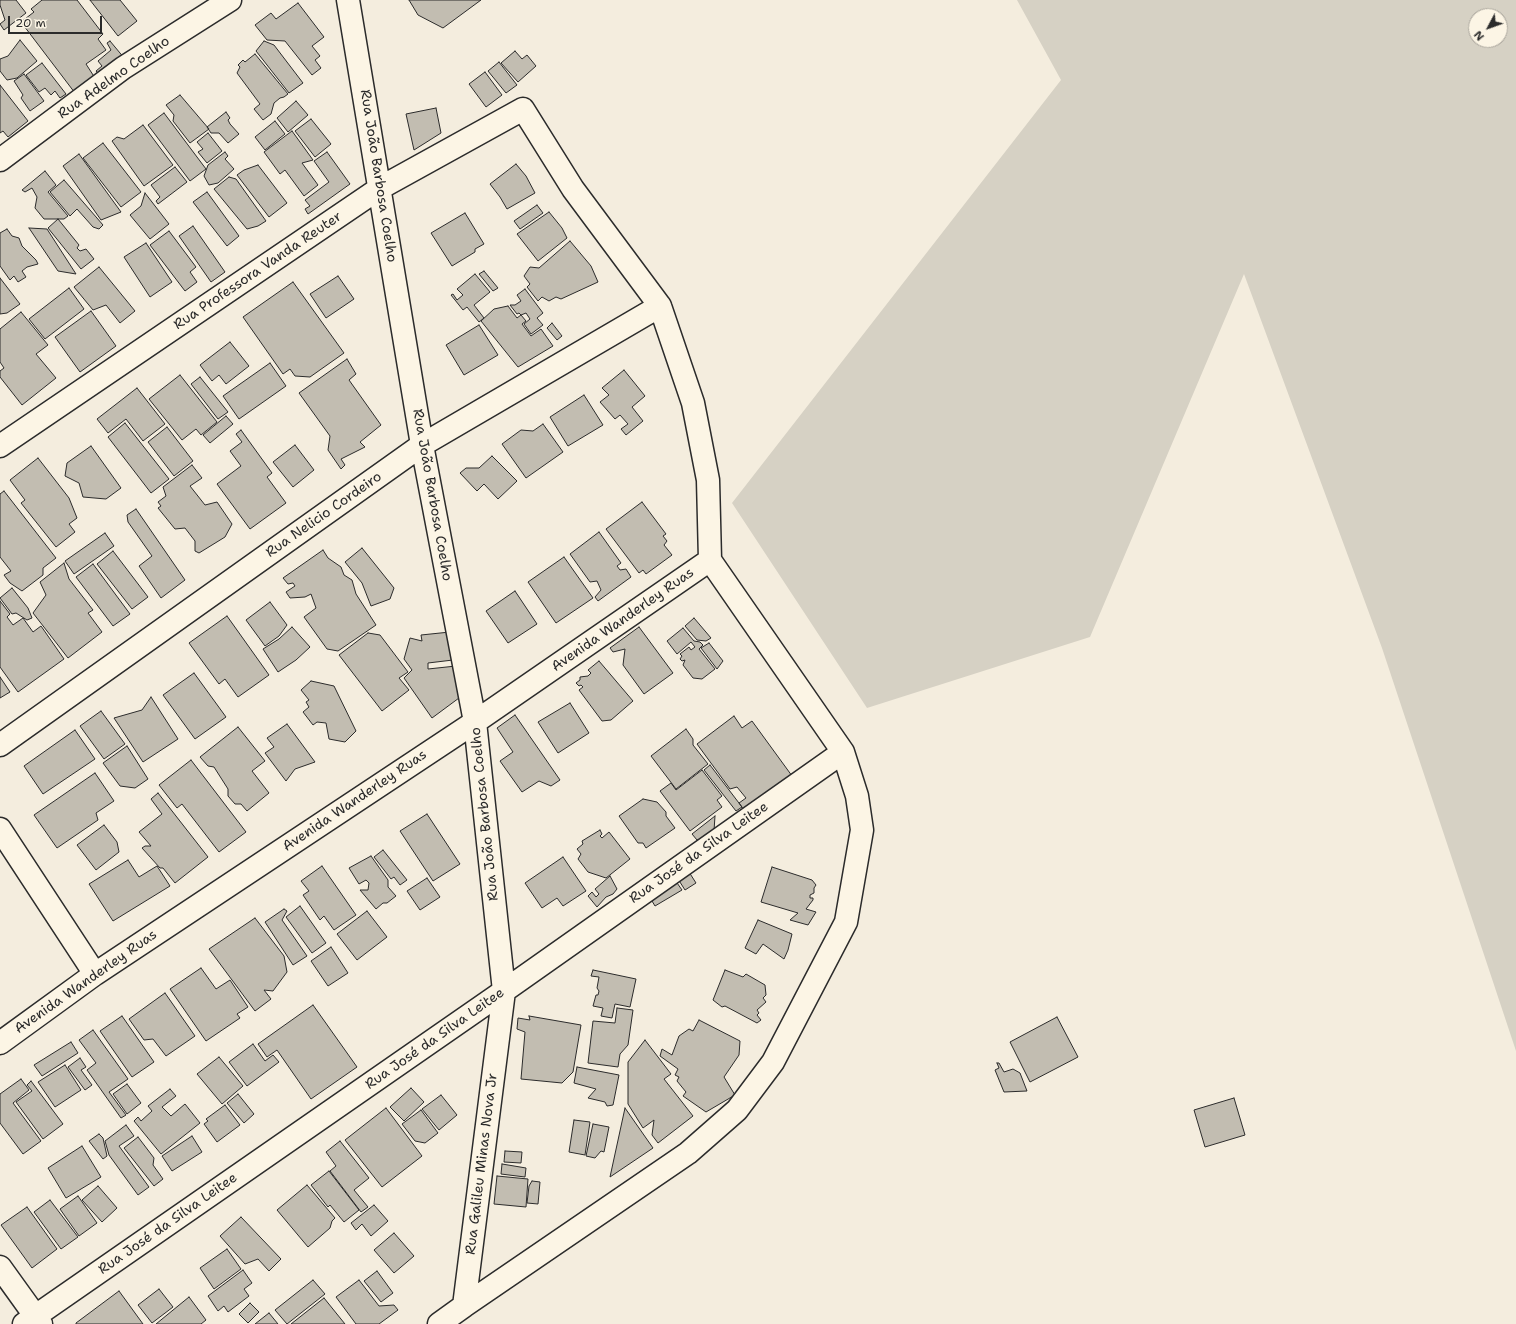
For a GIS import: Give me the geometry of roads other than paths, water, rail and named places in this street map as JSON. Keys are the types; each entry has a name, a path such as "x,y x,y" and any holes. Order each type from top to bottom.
{"street":[{"name":"Rua Adelmo Coelho","path":"0,160 123,68 230,0"},
{"name":"Rua João Barbosa Coelho","path":"348,0 422,445 475,722 504,991"},
{"name":"Rua Professora Vanda Reuter","path":"0,446 380,188 523,109 573,189 660,306"},
{"name":"Rua Nelicio Cordeiro","path":"0,745 422,445 660,306"},
{"path":"439,1324 688,1153 737,1110 773,1062 846,922 862,830 857,796 843,752 710,560 708,480 693,403 660,306"},
{"name":"Avenida Wanderley Ruas","path":"0,1043 95,974 475,722 710,560"},
{"name":"Rua José da Silva Leitee","path":"34,1321 843,752"},
{"path":"0,829 95,974"},
{"name":"Rua Galileu Minas Nova Jr","path":"464,1306 504,991"},
{"path":"0,1267 34,1321"}]}
